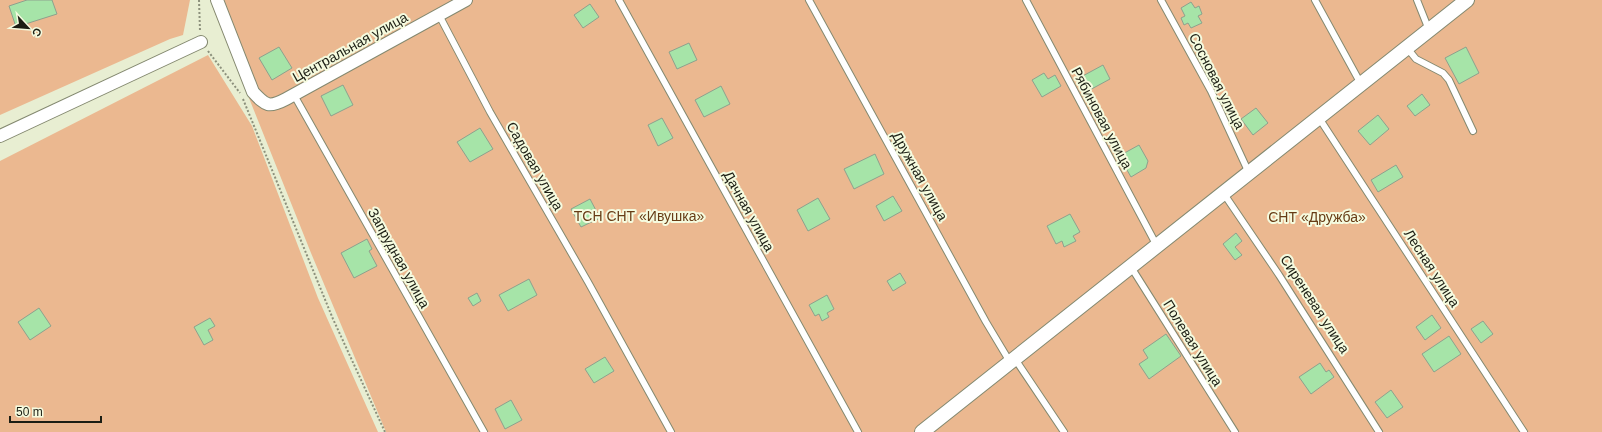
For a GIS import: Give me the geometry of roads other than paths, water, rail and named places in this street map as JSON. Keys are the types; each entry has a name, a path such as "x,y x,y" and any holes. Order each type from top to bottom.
{"street":[{"name":"Центральная улица","path":"221,2 249,85 263,103 268,105 279,103 466,0"},
{"path":"922,432 1467,0"},
{"path":"0,136 201,42"}],"lane":[{"name":"Дачная улица","path":"619,0 858,432"},
{"name":"Дружная улица","path":"809,0 986,322 1064,432"},
{"name":"Рябиновая улица","path":"1026,0 1157,246"},
{"name":"Сосновая улица","path":"1161,0 1211,91 1249,173"},
{"path":"1314,0 1361,84"},
{"path":"1417,0 1429,30"},
{"name":"Садовая улица","path":"439,15 490,112 588,282 671,432"},
{"path":"1407,48 1416,59 1443,72 1449,80 1473,131"},
{"name":"Запрудная улица","path":"294,95 484,432"},
{"name":"Лесная улица","path":"1319,118 1524,432"},
{"name":"Сиреневая улица","path":"1224,194 1279,275 1379,432"},
{"name":"Полевая улица","path":"1131,267 1236,432"}],"park label":[{"name":"ТСН СНТ «Ивушка»","path":"639,216"},
{"name":"СНТ «Дружба»","path":"1317,217"}]}
